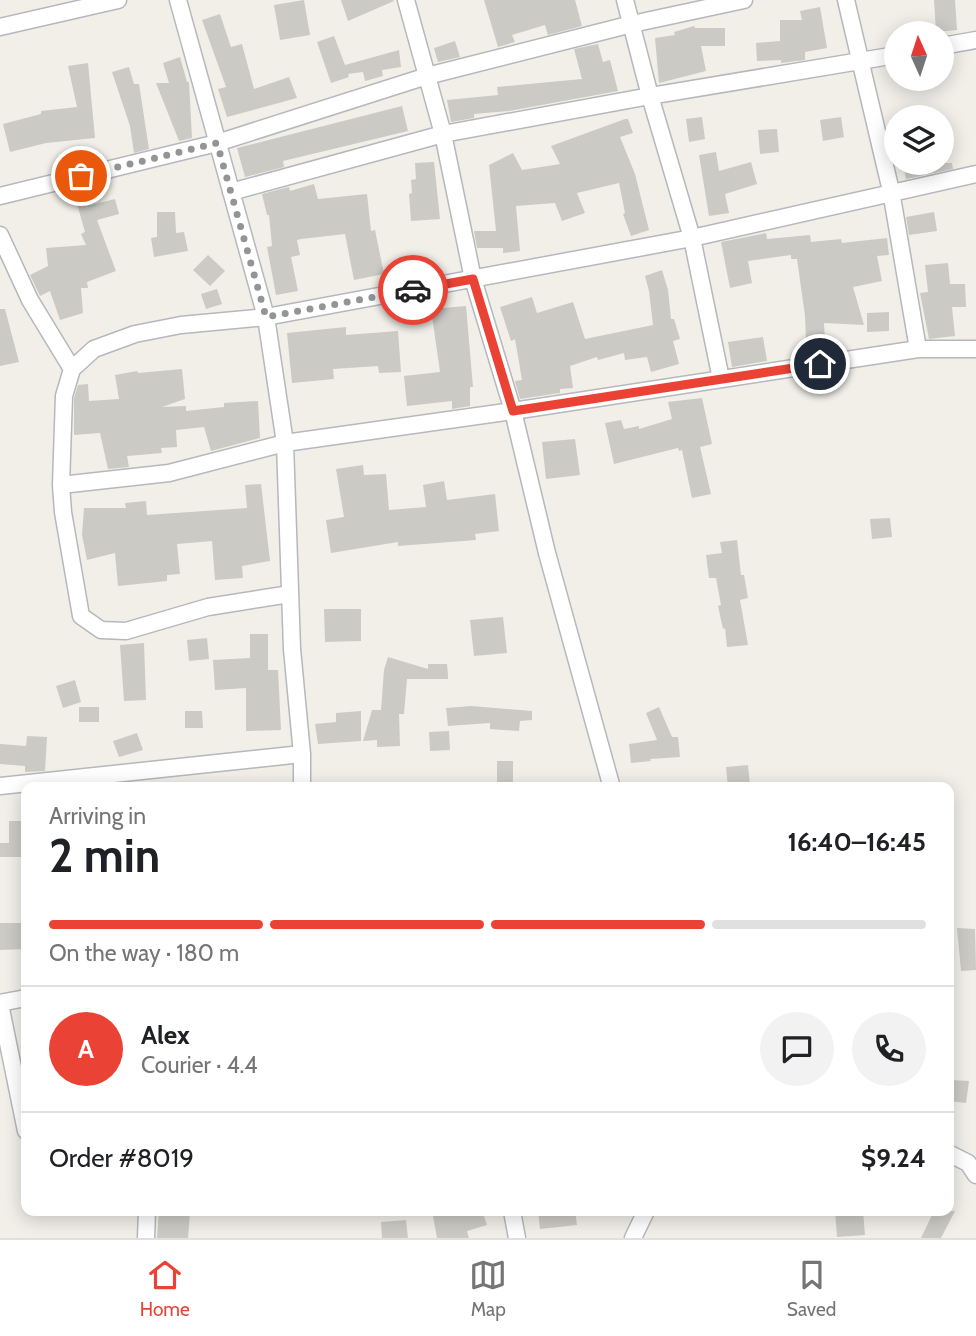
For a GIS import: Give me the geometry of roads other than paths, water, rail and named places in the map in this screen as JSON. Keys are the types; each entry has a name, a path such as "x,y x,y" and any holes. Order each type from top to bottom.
{"street":[{"path":"0,27 118,0"},
{"path":"178,0 266,317 285,443 292,649 302,782"},
{"path":"406,0 443,134 473,279 513,411 547,553 609,782"},
{"path":"625,0 692,238 721,379"},
{"path":"0,196 217,143 427,76 632,24 744,0"},
{"path":"846,0 891,191 918,349"},
{"path":"954,44 976,40"},
{"path":"231,192 443,134 884,57"},
{"path":"290,594 208,607 126,631 101,630 81,616 63,512 61,485 64,396 72,369 94,349 135,334 181,325 266,317 692,238 891,191 976,174"},
{"path":"0,235 30,300 72,369"},
{"path":"61,485 169,473 285,443 918,349 976,349"},
{"path":"77,782 116,780 302,754"},
{"path":"0,786 21,785"},
{"path":"21,999 0,1004 21,1107"},
{"path":"954,1156 968,1163 976,1175"},
{"path":"146,1238 147,1216"},
{"path":"513,1216 517,1238"},
{"path":"633,1238 644,1216"}]}
